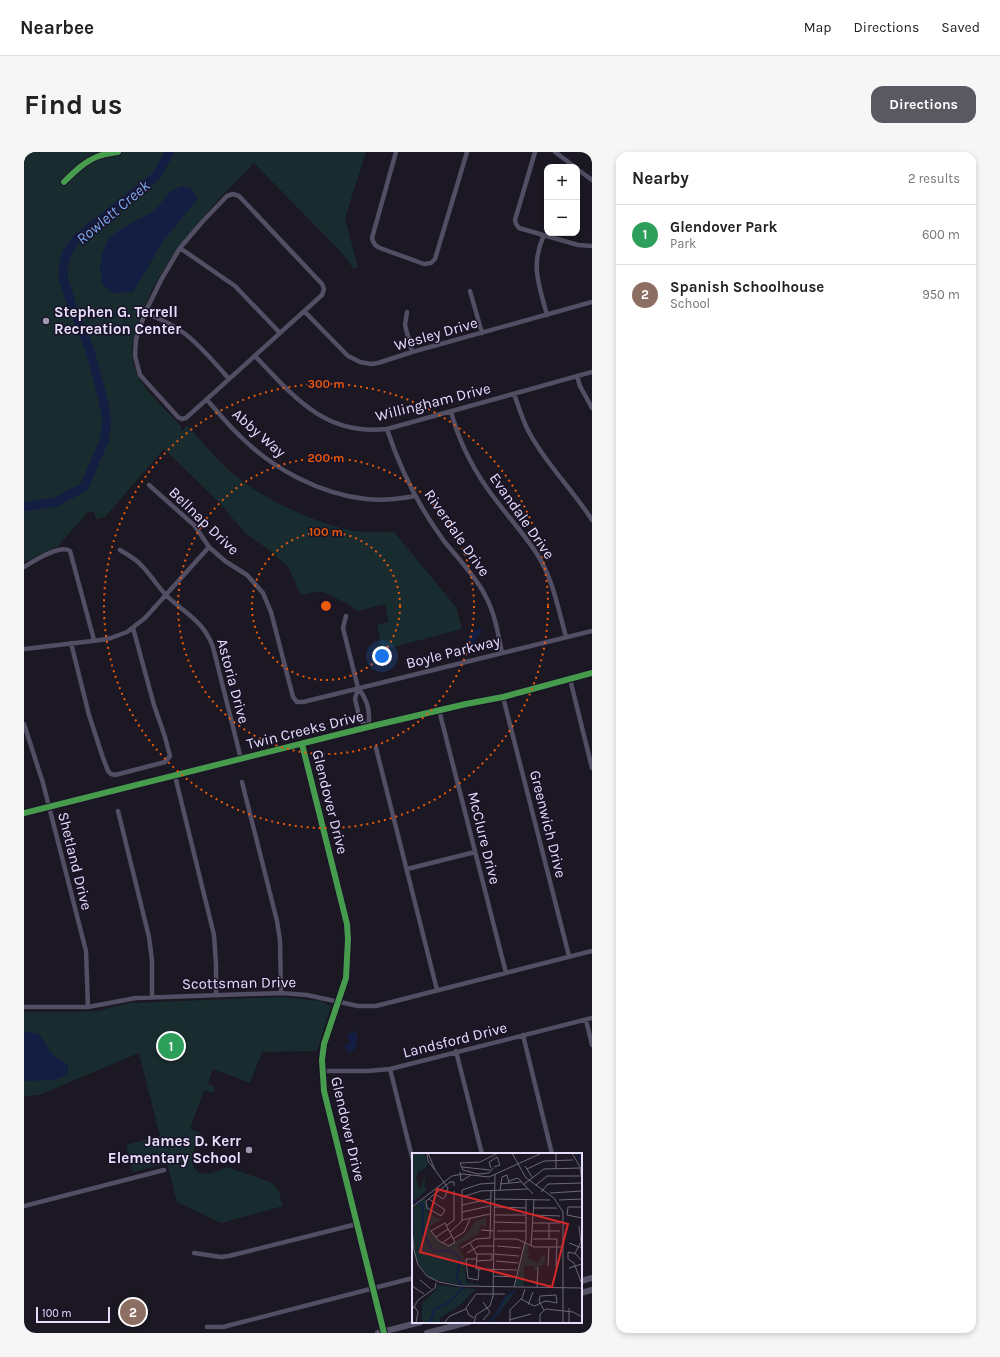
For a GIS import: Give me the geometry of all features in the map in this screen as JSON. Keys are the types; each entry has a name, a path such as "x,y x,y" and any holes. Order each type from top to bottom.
{"street":[{"path":"396,152 372,238 374,244 380,248 424,264 431,263 435,259 467,152"},
{"path":"535,152 515,222 519,228 544,235 539,246 536,269 547,315"},
{"path":"555,152 570,164"},
{"path":"580,171 592,180"},
{"path":"233,194 239,196 322,284 324,290 322,295 207,400 186,418 182,419 178,417 144,381 137,367 134,348 145,313 161,280 180,248 227,196 233,194"},
{"path":"547,236 578,245 592,246"},
{"path":"180,248 234,286 280,333"},
{"path":"470,292 482,333"},
{"name":"Wesley Drive","path":"304,311 341,351 348,356 360,362 378,363 412,352 592,302"},
{"path":"407,312 405,325 412,352"},
{"path":"145,313 165,321 183,332 205,352 229,379"},
{"name":"Willingham Drive","path":"255,356 290,392 312,411 325,419 351,428 364,430 388,429 592,372"},
{"path":"577,376 583,392 592,408"},
{"path":"514,394 529,433 592,520"},
{"name":"Abby Way","path":"207,400 240,436 263,456 294,476 332,492 351,497 391,500 415,496"},
{"name":"Evandale Drive","path":"451,411 459,435 476,472 536,554 548,575 566,637"},
{"name":"Riverdale Drive","path":"388,429 394,449 415,496 432,524 486,596 494,619 502,653"},
{"name":"Bellnap Drive","path":"148,486 195,526 209,547 225,561 247,575 263,593 271,612 293,697 297,702"},
{"path":"24,649 111,638 127,632 145,618 165,594 209,547"},
{"path":"24,566 64,548 71,553 94,640"},
{"name":"Astoria Drive","path":"120,550 142,566 165,594 196,620 204,629 211,641 241,759"},
{"path":"346,616 343,628 358,688 364,696 370,718 368,727 360,720 355,699 358,688"},
{"path":"71,643 90,715 109,773 116,775 166,762 170,753 154,705 133,628"},
{"name":"Boyle Parkway","path":"297,702 303,702 592,631"},
{"name":"Twin Creeks Drive","path":"24,813 368,727 503,697 592,673"},
{"path":"570,679 592,768"},
{"name":"Greenwich Drive","path":"503,697 569,956"},
{"name":"McClure Drive","path":"439,710 506,973"},
{"name":"Shetland Drive","path":"24,724 49,807 86,951 88,1007"},
{"name":"Glendover Drive","path":"302,744 347,924 348,939 348,963 346,978 324,1044 322,1071 324,1092 327,1109 373,1288 382,1332"},
{"path":"376,748 437,990"},
{"path":"176,776 214,935 216,995"},
{"path":"242,782 277,921 280,940 281,993"},
{"path":"118,811 149,937 152,960 152,997"},
{"path":"407,869 475,852"},
{"name":"Scottsman Drive","path":"24,1007 88,1007 128,998 281,993 307,995 358,1006 376,1006 592,951"},
{"name":"Landsford Drive","path":"322,1071 367,1071 390,1069 456,1051 592,1018"},
{"path":"586,1020 592,1045"},
{"path":"523,1035 552,1153"},
{"path":"456,1051 482,1153"},
{"path":"390,1069 412,1156"},
{"path":"24,1206 164,1170"},
{"path":"194,1253 221,1257 229,1256 357,1224"},
{"path":"207,1327 223,1327 412,1278"},
{"path":"582,1281 592,1278"},
{"path":"582,1293 592,1290"},
{"path":"382,1332 417,1323"},
{"path":"427,1333 466,1323"}],"green space":[{"path":"24,152 366,152 345,218 358,268 353,268 342,253 254,163 186,237 163,270 152,291 137,327 132,348 133,362 138,377 156,400 182,427 180,430 182,431 187,425 214,456 237,477 257,491 283,506 326,524 359,532 394,532 456,607 462,629 382,650 377,625 389,622 385,604 357,611 348,604 321,591 301,595 288,567 272,552 245,533 220,503 164,449 105,517 96,519 94,512 88,512 58,546 24,562"},
{"path":"280,997 321,1001 331,1006 317,1051 262,1052 250,1083 213,1069 208,1084 215,1087 213,1093 204,1090 190,1129 200,1133 194,1148 192,1159 195,1169 206,1174 227,1167 270,1182 278,1189 283,1206 221,1223 177,1202 167,1163 133,1172 126,1145 160,1136 139,1053 39,1095 24,1096 24,1012 97,1011 130,1003"}],"water":[{"path":"182,186 191,188 198,198 164,240 133,292 113,293 102,284 100,268 102,254 109,238 122,228 153,212 171,191"},
{"path":"478,628 482,630 481,634 478,635 474,645 468,645 469,635"},
{"path":"24,1031 39,1034 52,1054 68,1065 67,1074 55,1080 24,1081"},
{"path":"355,1031 358,1037 355,1050 348,1053 344,1046 350,1042 347,1035"}],"waterway":[{"name":"Rowlett Creek","path":"24,507 56,502 84,487 104,441 107,421 103,399 90,351 63,278 67,252 78,237 156,176 170,152"}],"cycle path":[{"path":"64,182 84,164 94,158 101,155 118,152"},
{"path":"24,813 368,727 503,697 592,673"},
{"path":"302,744 347,924 348,939 346,978 324,1044 322,1060 324,1091 384,1333"}],"place":[{"name":"Stephen G. Terrell Recreation Center","path":"46,321"},
{"name":"Glendover Park","path":"171,1046"},
{"name":"James D. Kerr Elementary School","path":"249,1150"},
{"name":"Spanish Schoolhouse","path":"133,1312"}]}
